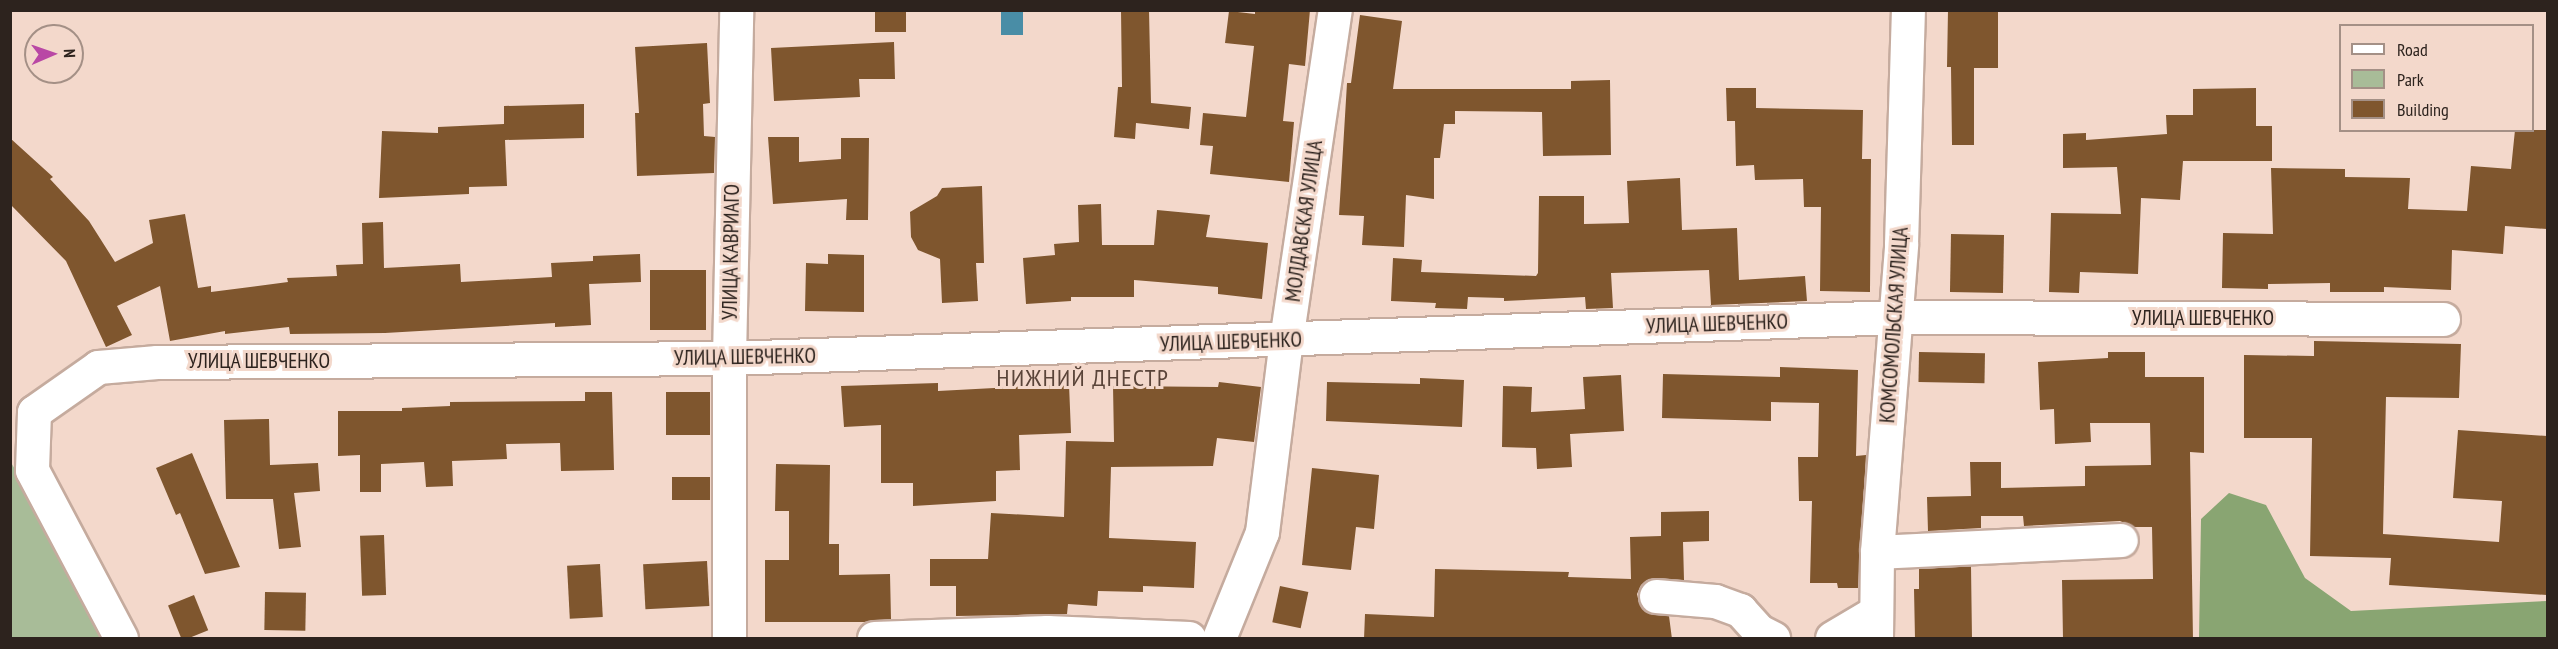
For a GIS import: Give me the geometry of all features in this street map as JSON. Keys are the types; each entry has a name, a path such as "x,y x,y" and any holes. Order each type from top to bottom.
{"street":[{"name":"УЛИЦА КАВРИАГО","path":"729,639 729,358 736,10"},
{"name":"МОЛДАВСКАЯ УЛИЦА","path":"1220,639 1262,532 1286,340 1335,10"},
{"name":"КОМСОМОЛЬСКАЯ УЛИЦА","path":"1876,625 1877,552 1896,317 1908,10"},
{"name":"УЛИЦА ШЕВЧЕНКО","path":"22,406 98,367 157,362 729,358 1896,317 2443,319"},
{"path":"22,406 32,470 121,639"},
{"path":"1877,552 2121,540"},
{"path":"1656,596 1715,601 1732,607 1740,610 1759,632 1773,639"},
{"path":"1832,639 1876,625"},
{"path":"874,639 1047,633 1189,639"}],"green space":[{"path":"10,461 52,530 106,638 11,638"},
{"path":"2229,493 2266,505 2305,578 2351,611 2547,601 2547,638 2199,638 2201,519"}],"water":[{"path":"1001,11 1023,11 1023,35 1001,35"}],"building":[{"path":"875,10 906,10 906,32 875,32"},
{"path":"1121,10 1149,10 1151,103 1191,107 1189,129 1136,123 1135,139 1114,137 1118,87 1122,87"},
{"path":"1255,10 1310,10 1305,66 1289,64 1283,121 1294,122 1289,182 1210,174 1213,146 1200,145 1203,113 1246,117 1254,46 1225,43 1229,11 1255,14"},
{"path":"1948,10 1998,10 1998,68 1974,68 1974,145 1952,145 1951,67 1947,67"},
{"path":"1360,15 1402,21 1393,89 1571,89 1571,81 1610,80 1611,155 1543,156 1542,112 1455,111 1455,124 1444,124 1440,158 1434,158 1434,199 1406,195 1404,247 1362,245 1364,216 1339,215 1347,83 1351,83"},
{"path":"894,42 895,79 859,79 860,97 774,101 771,48"},
{"path":"707,43 710,103 703,104 704,136 715,137 714,173 637,176 635,113 639,113 635,47"},
{"path":"1726,88 1756,88 1756,108 1863,110 1862,159 1871,159 1870,292 1820,291 1821,207 1804,207 1803,179 1755,180 1754,165 1736,166 1735,121 1727,121"},
{"path":"2256,88 2256,126 2272,126 2272,161 2183,161 2180,200 2141,198 2138,274 2080,272 2079,293 2049,292 2051,213 2121,214 2117,167 2063,168 2063,134 2086,133 2086,140 2167,134 2166,115 2193,115 2193,89"},
{"path":"584,104 584,138 505,140 507,186 469,187 469,194 379,198 382,131 438,133 438,127 504,124 504,106"},
{"path":"2547,130 2547,229 2505,226 2503,254 2452,250 2451,290 2384,287 2384,292 2330,292 2330,283 2268,284 2268,289 2222,288 2223,233 2273,234 2271,168 2345,169 2345,177 2410,178 2408,209 2467,211 2471,166 2511,169 2515,132"},
{"path":"768,137 799,137 799,162 841,159 841,138 869,138 868,220 846,220 847,199 773,204"},
{"path":"10,138 53,177 50,179 89,221 115,262 153,243 149,220 185,214 198,288 211,286 211,292 288,282 287,278 337,276 336,265 363,264 362,223 383,222 384,268 460,264 461,282 552,277 551,263 593,261 593,256 640,254 641,282 589,284 591,325 555,327 555,323 385,333 290,334 289,327 225,334 225,331 170,341 160,286 117,306 132,335 106,347 66,261 10,204"},
{"path":"1680,178 1682,230 1737,228 1739,280 1805,276 1807,301 1711,305 1709,270 1611,273 1613,308 1586,309 1585,297 1504,301 1504,298 1468,297 1467,309 1435,308 1436,303 1391,301 1393,258 1422,260 1421,272 1536,276 1538,273 1539,196 1584,196 1584,224 1629,223 1627,181"},
{"path":"982,186 984,263 976,263 978,301 942,303 940,259 918,250 911,237 910,212 937,196 942,188"},
{"path":"1101,204 1102,245 1154,245 1157,210 1210,215 1206,237 1268,243 1262,299 1218,294 1218,287 1134,280 1134,297 1071,297 1071,301 1026,304 1023,258 1055,255 1054,244 1079,242 1078,205"},
{"path":"1951,234 2004,235 2003,293 1950,292"},
{"path":"828,254 864,255 864,312 805,311 806,263 828,264"},
{"path":"650,270 706,270 706,330 650,330"},
{"path":"2314,341 2461,344 2459,398 2386,397 2383,534 2499,542 2502,501 2453,498 2458,430 2547,436 2547,595 2389,585 2391,558 2310,556 2312,438 2244,438 2244,355 2314,356"},
{"path":"1919,352 1985,353 1984,383 1918,382"},
{"path":"2108,352 2145,352 2145,377 2204,377 2204,453 2190,452 2193,639 2063,639 2062,580 2153,579 2152,527 2134,527 2120,521 2024,526 2023,516 1981,516 1981,528 1928,531 1927,497 1971,496 1970,462 2001,462 2001,488 2085,486 2085,466 2151,465 2150,423 2090,423 2091,442 2055,444 2054,409 2040,410 2038,362 2108,358"},
{"path":"1780,367 1858,370 1856,456 1866,455 1858,588 1838,588 1837,583 1810,583 1812,501 1799,501 1798,457 1818,457 1819,403 1771,402 1771,421 1662,418 1663,374 1780,377"},
{"path":"1621,375 1624,431 1570,434 1572,467 1537,469 1536,448 1502,447 1503,386 1532,387 1531,412 1585,409 1583,377"},
{"path":"1420,378 1464,380 1462,427 1326,421 1327,382 1420,384"},
{"path":"1219,382 1261,387 1254,442 1217,438 1213,466 1111,467 1109,538 1196,542 1194,588 1143,586 1143,592 1098,591 1097,606 1068,604 1067,614 956,616 956,586 930,586 930,559 988,559 991,513 1064,517 1066,441 1114,442 1113,386 1218,387"},
{"path":"938,383 938,391 1069,384 1071,433 1019,435 1020,470 996,471 996,501 913,506 913,483 881,483 881,425 844,427 841,386"},
{"path":"585,392 612,392 614,470 561,471 560,443 506,444 507,459 452,461 453,486 426,487 424,462 381,464 381,492 360,492 360,455 338,456 338,411 402,411 402,408 450,406 450,402 585,401"},
{"path":"666,392 710,392 710,435 666,435"},
{"path":"269,419 270,465 318,463 320,491 294,493 301,547 279,549 273,499 226,499 224,420"},
{"path":"192,453 240,567 205,574 180,513 176,515 156,468"},
{"path":"776,464 830,465 829,544 839,544 839,575 890,574 891,619 864,622 765,622 765,560 789,560 789,511 775,511"},
{"path":"1312,468 1379,475 1374,529 1356,527 1351,570 1302,565"},
{"path":"672,477 710,477 710,500 672,500"},
{"path":"1709,511 1709,541 1683,542 1684,580 1649,579 1641,585 1637,594 1639,603 1645,611 1669,616 1672,639 1364,639 1365,614 1434,617 1435,569 1569,572 1568,577 1631,579 1630,537 1661,536 1661,512"},
{"path":"384,535 386,595 362,596 360,536"},
{"path":"707,561 709,606 645,609 643,564"},
{"path":"600,564 603,617 570,619 567,566"},
{"path":"1971,566 1972,639 1915,639 1914,589 1919,589 1919,569"},
{"path":"1280,586 1308,592 1301,628 1272,622"},
{"path":"265,592 306,593 305,631 264,630"},
{"path":"194,595 208,630 189,638 181,638 168,605"}],"district":[{"name":"НИЖНИЙ ДНЕСТР","path":"1083,378"}]}
